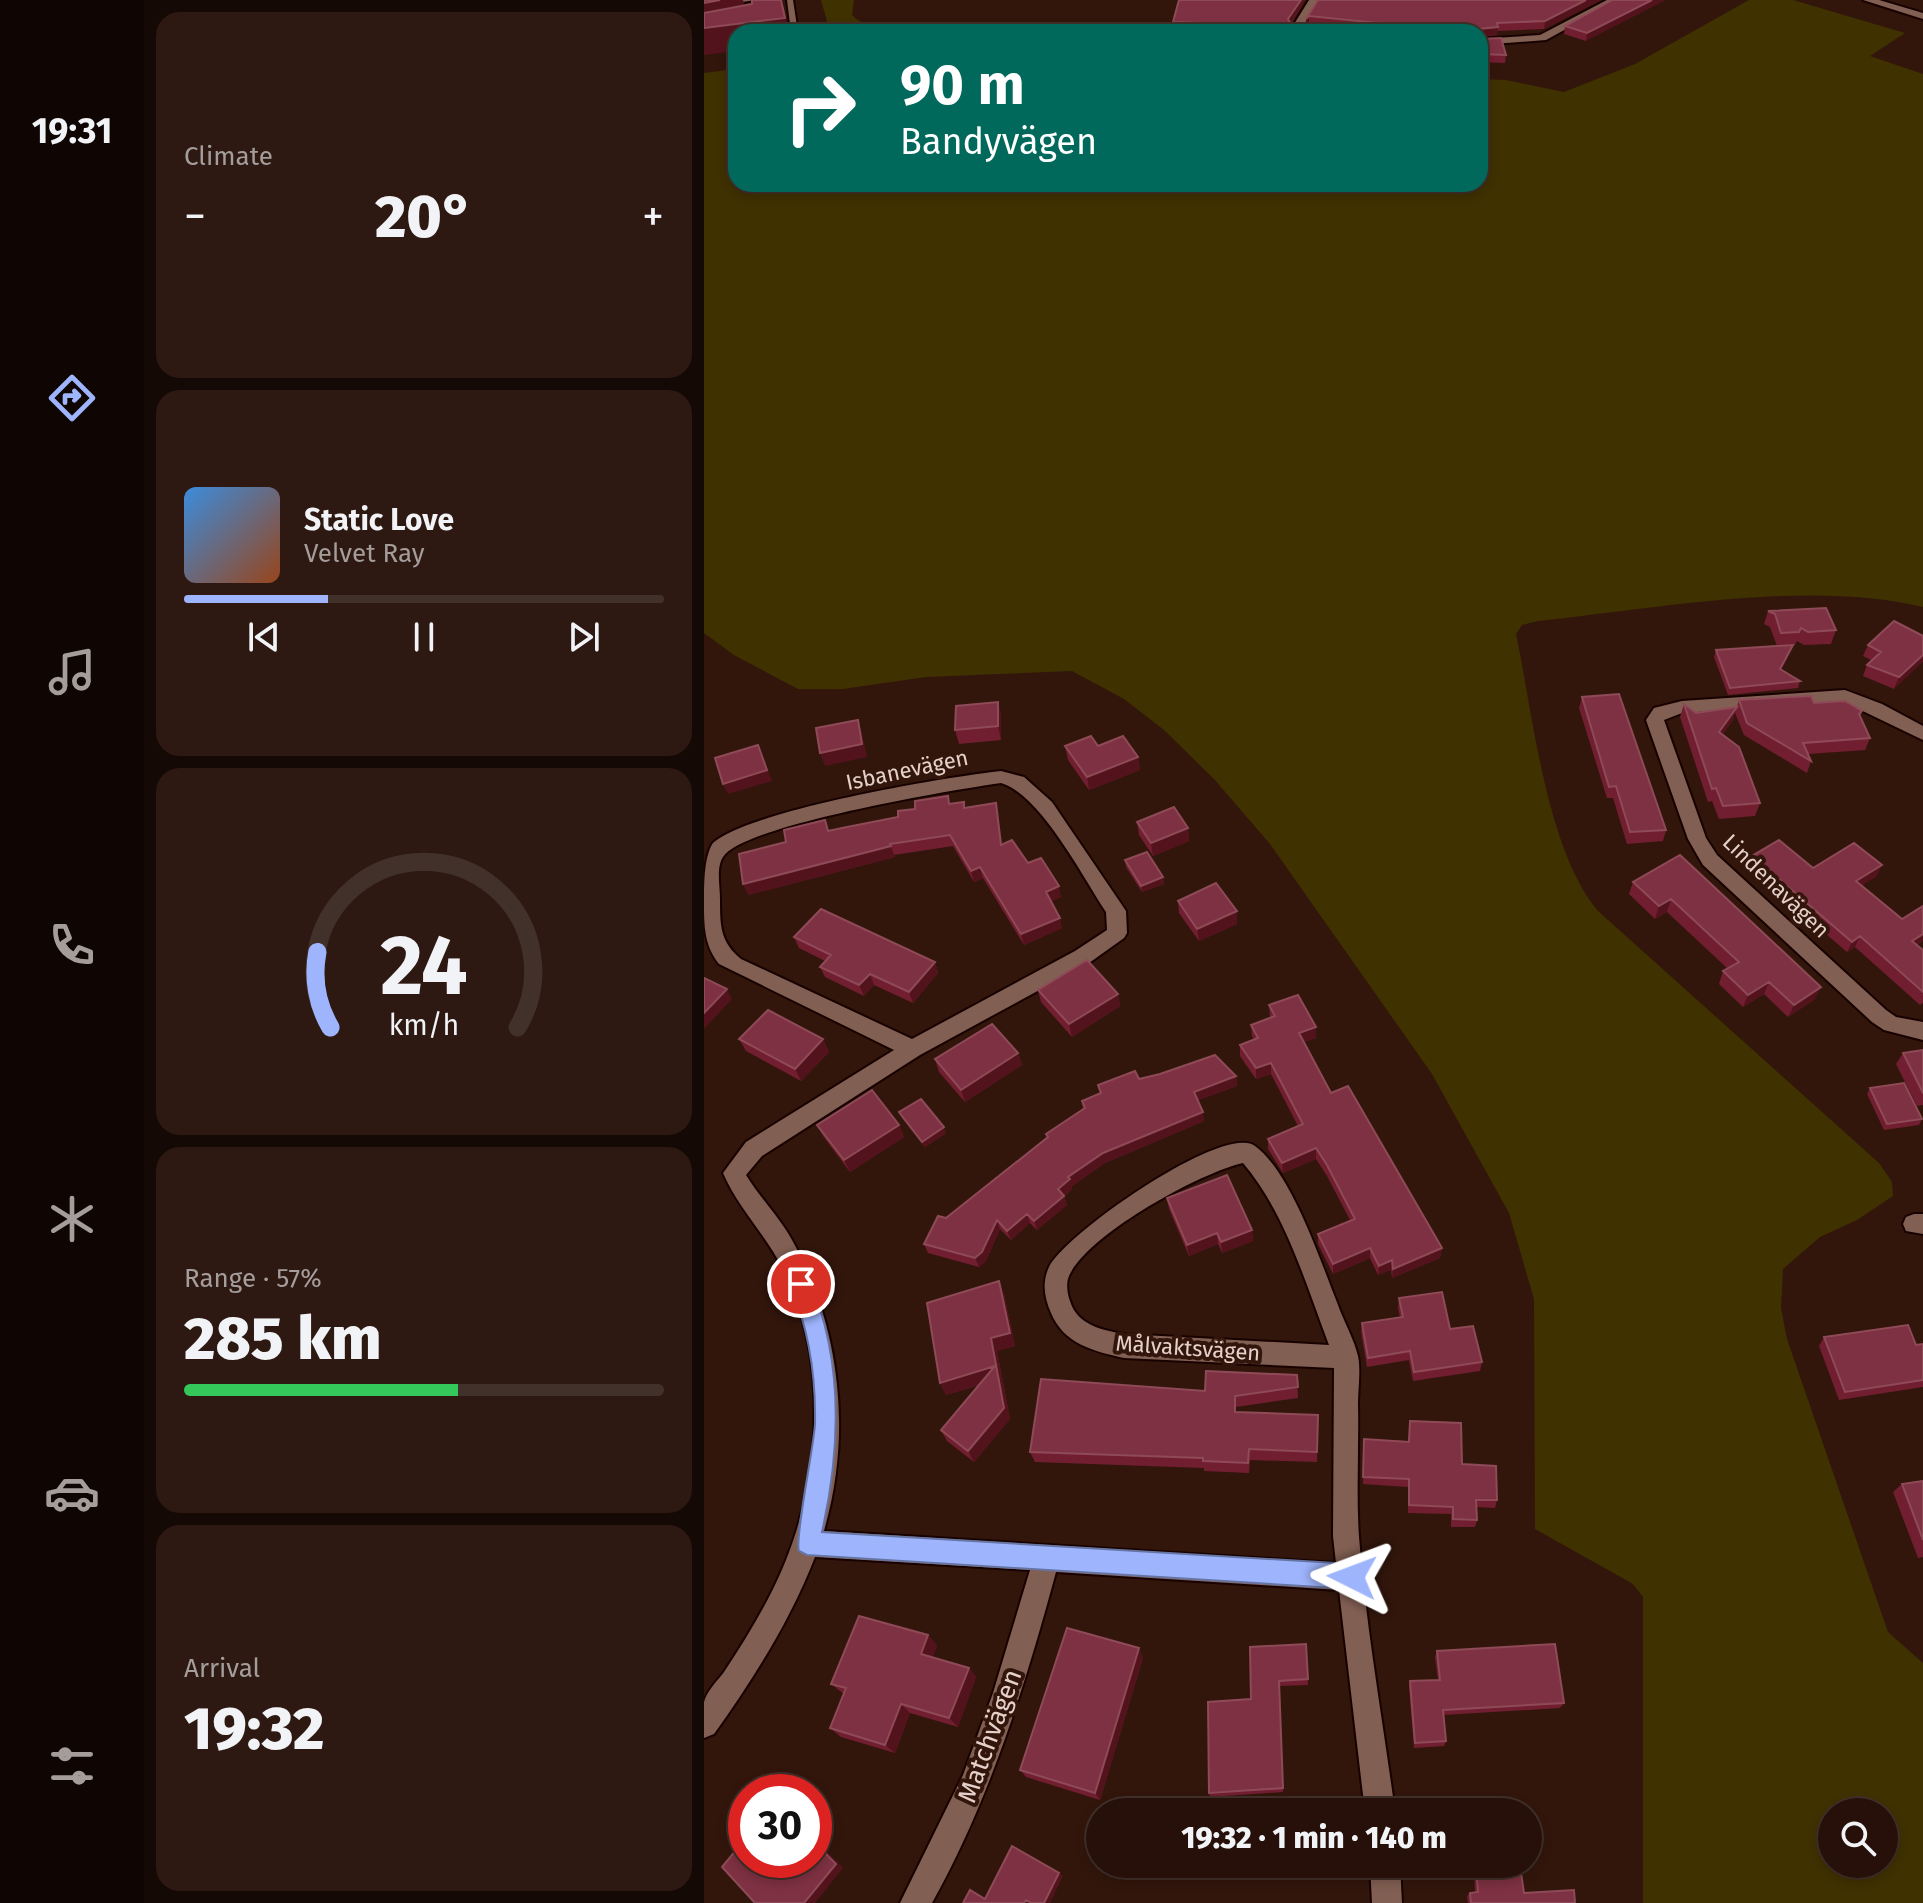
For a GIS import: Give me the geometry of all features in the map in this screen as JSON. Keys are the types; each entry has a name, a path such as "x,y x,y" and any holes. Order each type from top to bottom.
{"street":[{"path":"1297,24 1314,0"},
{"path":"1488,41 1542,38 1614,0"},
{"path":"1868,0 1923,16"},
{"name":"Lindenavägen","path":"1923,734 1876,708 1845,696 1682,707 1660,712 1655,720 1697,839 1710,860 1879,1016 1891,1024 1923,1031"},
{"name":"Isbanevägen","path":"807,1543 818,1495 826,1423 822,1365 812,1311 790,1257 763,1215 740,1189 734,1173 754,1149 913,1049 1082,957 1117,933 1116,911 1045,807 1018,782 1001,777 984,779 795,819 735,836 716,851 711,865 709,927 718,954 734,965 913,1049"},
{"name":"Målvaktsvägen","path":"1346,1357 1124,1346 1095,1340 1076,1331 1065,1318 1055,1286 1071,1254 1113,1218 1157,1189 1247,1152 1273,1182 1315,1274 1346,1357 1346,1536 1352,1577"},
{"path":"704,1724 737,1679 807,1543 1352,1577 1378,1798"},
{"name":"Matchvägen","path":"915,1903 954,1832 993,1737 1046,1560"},
{"path":"1386,1878 1387,1903"}],"lane":[{"path":"704,6 751,0 754,15"},
{"path":"790,0 794,24"}],"shaded area":[{"path":"821,0 854,0 852,15 866,24 826,24"},
{"path":"1749,0 1793,0 1905,33 1870,56 1923,74 1923,607 1879,599 1831,596 1732,599 1538,621 1522,625 1516,634 1544,779 1566,853 1580,885 1598,911 1879,1163 1892,1182 1893,1196 1857,1220 1820,1237 1783,1269 1781,1308 1787,1339 1888,1632 1923,1663 1923,1903 1643,1903 1643,1597 1633,1584 1535,1529 1534,1299 1509,1213 1432,1074 1270,844 1214,779 1164,730 1124,699 1072,671 926,677 843,689 798,689 734,655 704,633 704,73 728,70 728,192 1488,192 1488,79 1564,92 1635,64"}],"building":[{"path":"752,0 781,0 785,18 704,28 704,13 752,4"},
{"path":"1179,0 1301,0 1288,19 1291,24 1173,22"},
{"path":"1318,0 1586,0 1545,21 1497,23 1498,27 1488,28 1488,24 1388,24 1309,16 1306,19"},
{"path":"1612,0 1652,0 1587,33 1565,26"},
{"path":"1501,38 1506,55 1488,54 1488,39"},
{"path":"1826,608 1836,630 1808,632 1801,628 1799,632 1781,633 1775,614 1768,611"},
{"path":"1894,621 1923,636 1923,655 1899,677 1867,665 1881,652 1868,645"},
{"path":"1793,645 1780,669 1800,681 1730,688 1716,650"},
{"path":"1619,694 1666,830 1630,832 1616,786 1609,787 1582,697"},
{"path":"1811,696 1814,703 1845,701 1862,711 1859,714 1870,738 1803,743 1811,761 1747,723 1739,700"},
{"path":"998,702 998,726 955,730 956,706"},
{"path":"1684,704 1696,713 1737,707 1719,732 1739,747 1760,803 1723,806 1716,788 1712,789"},
{"path":"858,720 862,744 820,753 816,728"},
{"path":"1091,736 1098,746 1123,736 1138,757 1087,777 1065,746"},
{"path":"758,745 767,770 723,784 715,758"},
{"path":"948,796 949,804 964,802 964,808 996,803 1001,845 1012,840 1028,863 1041,858 1059,886 1046,892 1060,918 1021,934 980,867 971,871 950,835 890,844 743,884 739,854 786,842 784,830 825,820 828,831 898,817 898,811 915,809 915,801"},
{"path":"1174,807 1188,828 1151,843 1137,822"},
{"path":"1779,840 1813,868 1854,843 1882,865 1856,881 1902,919 1923,906 1923,934 1912,941 1923,950 1923,992 1860,936 1852,942 1752,856"},
{"path":"1147,852 1163,877 1141,886 1125,860"},
{"path":"1680,855 1821,987 1794,1005 1769,982 1748,995 1723,971 1739,962 1671,899 1659,906 1633,882"},
{"path":"1216,883 1237,911 1197,929 1178,901"},
{"path":"821,909 935,962 909,992 870,974 859,985 820,967 831,955 794,937"},
{"path":"1087,960 1118,994 1069,1024 1038,990"},
{"path":"704,978 727,989 704,1013"},
{"path":"1298,995 1316,1027 1299,1033 1331,1093 1348,1086 1442,1248 1393,1269 1392,1260 1379,1266 1370,1248 1333,1264 1318,1234 1355,1219 1316,1148 1282,1163 1268,1139 1303,1124 1271,1063 1256,1068 1240,1045 1258,1038 1251,1025 1275,1016 1269,1005"},
{"path":"768,1010 823,1039 795,1069 739,1039"},
{"path":"992,1024 1018,1053 961,1090 935,1059"},
{"path":"1923,1050 1923,1093 1903,1053"},
{"path":"1215,1055 1236,1076 1194,1092 1203,1112 1103,1153 1068,1177 1070,1179 1058,1189 1064,1196 1034,1221 1027,1214 1007,1231 997,1220 982,1252 975,1258 924,1244 938,1216 946,1218 1048,1137 1046,1134 1085,1108 1082,1101 1101,1093 1098,1085 1135,1071 1139,1079 1160,1074"},
{"path":"1904,1083 1922,1119 1887,1124 1870,1088"},
{"path":"872,1090 899,1125 844,1160 817,1125"},
{"path":"921,1099 944,1127 922,1142 899,1112"},
{"path":"1227,1175 1252,1230 1221,1242 1217,1233 1187,1245 1167,1198"},
{"path":"999,1281 1010,1333 991,1338 1004,1408 968,1451 941,1430 995,1366 940,1383 927,1303"},
{"path":"1442,1292 1450,1329 1473,1326 1482,1362 1414,1372 1410,1351 1368,1358 1362,1323 1403,1317 1399,1298"},
{"path":"1908,1325 1916,1345 1923,1344 1923,1380 1845,1392 1824,1337"},
{"path":"1206,1371 1297,1375 1298,1387 1235,1396 1235,1412 1318,1415 1317,1452 1249,1449 1248,1463 1203,1461 1203,1458 1030,1452 1041,1379 1205,1391"},
{"path":"1410,1421 1461,1423 1462,1464 1496,1466 1497,1500 1476,1500 1477,1520 1453,1519 1453,1507 1409,1505 1409,1479 1363,1477 1364,1439 1409,1442"},
{"path":"1923,1481 1923,1540 1902,1484"},
{"path":"859,1616 928,1635 921,1654 969,1668 949,1718 901,1704 885,1745 830,1728 846,1688 831,1684"},
{"path":"1067,1628 1139,1648 1095,1793 1020,1770"},
{"path":"1306,1644 1308,1679 1279,1681 1283,1788 1209,1793 1208,1702 1251,1699 1250,1647"},
{"path":"1555,1644 1564,1703 1443,1710 1446,1741 1415,1743 1410,1681 1440,1680 1437,1651"},
{"path":"1012,1846 1059,1873 1044,1903 1026,1900 1024,1903 963,1903 970,1890 985,1899"},
{"path":"728,1860 728,1874 722,1867"},
{"path":"732,1878 825,1878 804,1903 755,1903"},
{"path":"1477,1878 1522,1878 1524,1893 1574,1890 1575,1903 1471,1903 1470,1893 1478,1892"}],"route":[{"path":"801,1284 812,1311 822,1365 826,1423 818,1495 807,1543 1352,1577"}]}
